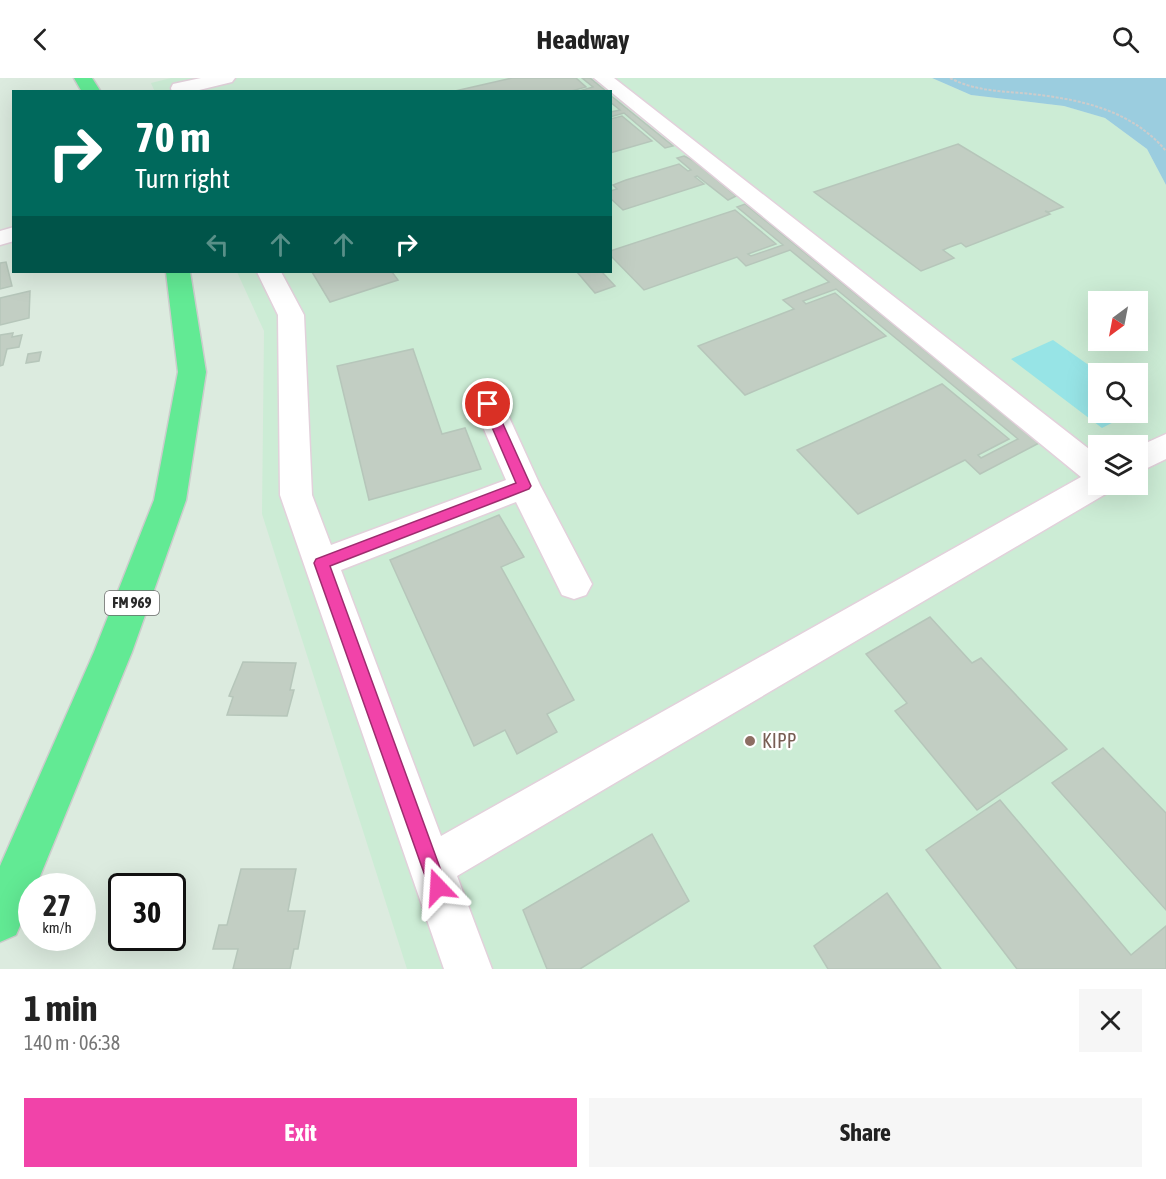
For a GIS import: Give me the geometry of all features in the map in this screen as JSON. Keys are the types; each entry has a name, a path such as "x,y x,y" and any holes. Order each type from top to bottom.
{"main road":[{"name":"FM 969","path":"0,919 113,652 170,500 192,372 178,273"}],"street":[{"path":"176,90 226,78"},
{"path":"603,78 1088,465"},
{"path":"270,273 291,315 296,495 468,969"},
{"path":"488,404 524,486 574,584"},
{"path":"1148,455 1166,445"},
{"path":"321,563 524,486"},
{"path":"431,866 1088,489"}],"path":[{"path":"950,78 975,88 1041,95 1113,111 1140,126 1166,151"}],"shaded area":[{"name":"KIPP","path":"171,78 932,78 971,95 1064,106 1105,118 1147,149 1166,185 1166,969 407,969 262,514 264,331 237,273 612,273 612,90 154,90 151,83"},
{"path":"932,78 1166,78 1166,185 1147,149 1105,118 1064,106 971,95"},
{"path":"1053,340 1088,365 1088,417 1011,359"},
{"path":"1095,423 1112,423 1102,428"}],"building":[{"path":"512,78 576,78 586,87 575,90 459,90"},
{"path":"582,78 590,78 605,90 583,90 593,87"},
{"path":"612,97 673,146 665,148 624,113 612,116 612,112 620,110 612,104"},
{"path":"622,116 652,141 612,152 612,118"},
{"path":"958,144 1063,207 1049,212 1045,211 1050,214 966,247 961,243 943,250 954,258 921,271 814,192"},
{"path":"684,156 694,161 736,196 728,200 697,176 695,177 704,184 623,210 612,200 612,190 617,189 613,185 626,180 679,164 688,171 691,170 677,158"},
{"path":"745,204 1039,443 980,474 965,460 858,514 797,450 942,384 1009,439 978,455 981,458 1018,439 836,289 803,301 806,304 835,293 886,336 745,395 698,346 794,309 783,300 829,282 790,250 746,266 737,257 644,290 612,257 612,250 735,210 776,244 748,254 751,256 783,245 737,207"},
{"path":"6,262 12,286 0,289 0,263"},
{"path":"313,273 393,273 398,280 330,302"},
{"path":"578,273 603,273 615,286 595,293"},
{"path":"30,291 29,318 0,325 0,298"},
{"path":"13,333 12,337 22,335 19,347 7,349 3,365 0,366 0,335"},
{"path":"413,349 442,434 465,428 481,469 369,500 337,366"},
{"path":"41,352 39,361 26,363 28,354"},
{"path":"499,515 524,557 501,567 574,700 547,714 557,732 517,754 505,730 474,746 390,560"},
{"path":"930,617 972,663 981,658 1067,749 977,810 895,711 907,703 866,654"},
{"path":"243,662 296,663 290,690 294,690 287,716 227,715 233,697 229,696"},
{"path":"1103,748 1166,813 1166,910 1052,783"},
{"path":"1000,800 1131,955 1166,926 1166,969 1017,969 926,850"},
{"path":"652,834 689,901 580,969 547,969 523,910"},
{"path":"241,869 296,869 288,911 305,911 298,949 294,949 290,969 233,969 238,949 213,949 219,925 227,925"},
{"path":"887,893 941,969 828,969 814,946"}],"place":[{"name":"KIPP","path":"750,741"}],"route":[{"path":"438,887 321,563 524,486 488,404"}]}
